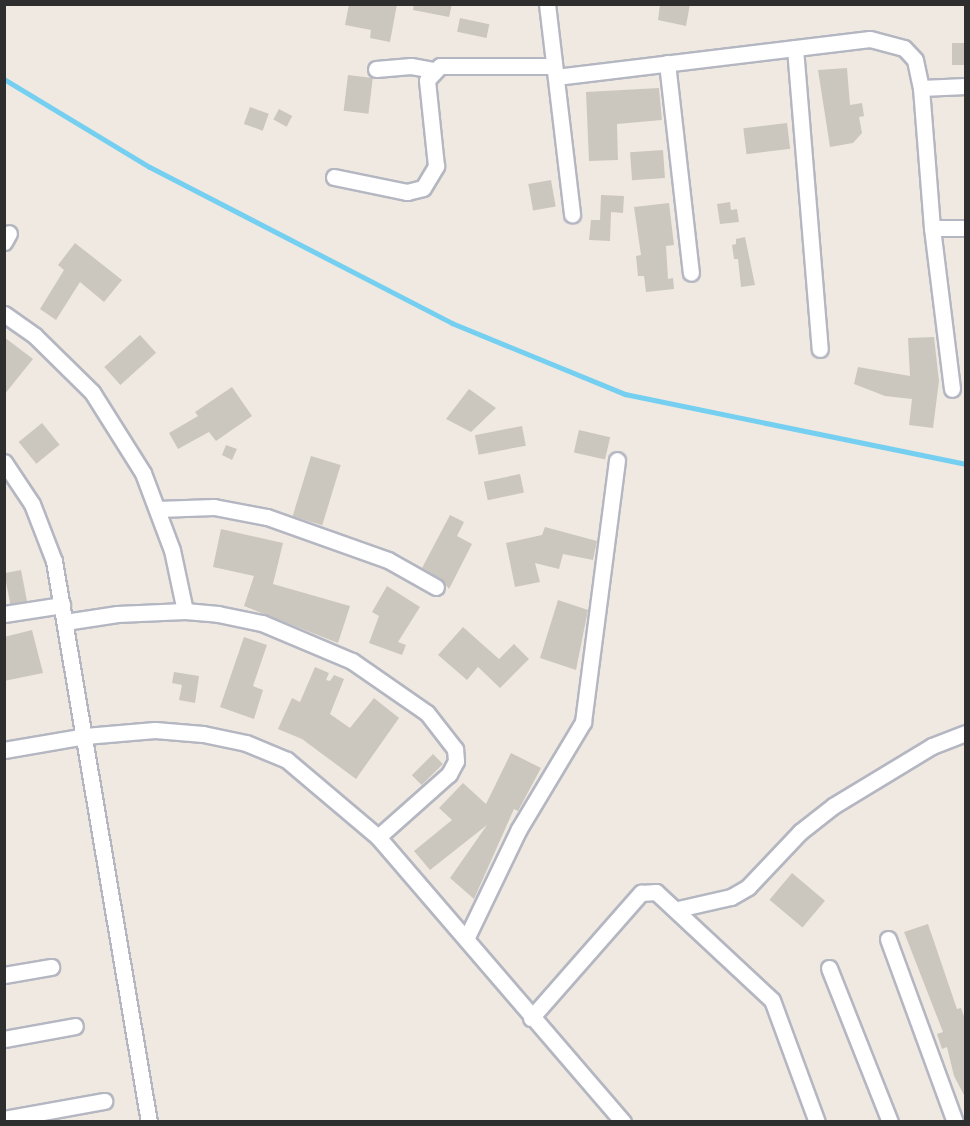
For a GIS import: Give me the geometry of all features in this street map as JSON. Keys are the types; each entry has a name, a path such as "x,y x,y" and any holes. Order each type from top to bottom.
{"street":[{"path":"547,4 572,215"},
{"path":"376,69 411,66 433,70 471,64 555,71 668,63 870,39 889,42 904,48 915,60 921,88 932,228 952,389"},
{"path":"795,48 820,349"},
{"path":"668,63 691,273"},
{"path":"334,177 407,192 423,188 436,166 427,80 433,70"},
{"path":"921,88 966,86"},
{"path":"932,228 966,228"},
{"path":"4,314 35,336 92,392 143,473 172,550 185,611"},
{"path":"466,939 519,830 583,722 617,460"},
{"path":"7,468 32,504 54,561 149,1122"},
{"path":"157,509 214,507 267,517 388,560 436,586"},
{"path":"4,614 62,605"},
{"path":"65,622 117,614 185,611 262,623 352,661 427,713 444,731 455,749 456,761 449,774 378,837"},
{"path":"4,750 85,736 155,730 204,734 246,743 287,759 378,837 620,1121"},
{"path":"678,909 731,897 748,887 800,832 833,806 932,746 966,733"},
{"path":"531,1018 641,893 656,892 678,909 772,1000 817,1122"},
{"path":"888,939 955,1122"},
{"path":"4,975 51,967"},
{"path":"829,968 890,1122"},
{"path":"4,1039 75,1026"},
{"path":"4,1119 104,1101"}],"building":[{"path":"349,4 397,4 390,42 370,38 371,30 345,25"},
{"path":"414,4 452,4 449,17 413,10"},
{"path":"660,4 690,4 686,26 658,20"},
{"path":"460,18 489,24 486,38 457,32"},
{"path":"952,43 966,43 966,65 952,65"},
{"path":"847,68 850,105 862,103 864,116 859,117 862,133 853,143 830,147 818,70"},
{"path":"348,75 373,78 368,114 344,111"},
{"path":"659,88 662,120 617,124 618,160 589,161 586,92"},
{"path":"250,107 269,114 263,131 244,124"},
{"path":"279,109 292,116 287,127 273,120"},
{"path":"787,123 790,149 746,154 743,128"},
{"path":"663,150 665,178 632,180 630,152"},
{"path":"551,180 556,207 533,211 528,184"},
{"path":"601,195 624,196 623,213 611,212 610,241 589,240 591,220 600,220"},
{"path":"730,202 731,210 737,209 739,222 720,224 717,204"},
{"path":"669,203 674,245 666,246 668,279 673,278 674,289 646,292 644,276 638,276 636,256 641,255 634,207"},
{"path":"745,237 755,285 741,287 738,259 734,259 732,245 736,244 736,239"},
{"path":"75,243 122,280 104,302 80,282 56,320 40,309 64,270 58,265"},
{"path":"140,335 156,353 120,385 104,367"},
{"path":"4,337 33,359 4,395"},
{"path":"934,337 939,381 933,428 909,425 912,399 885,396 854,384 858,367 910,376 908,338"},
{"path":"232,387 252,416 216,441 209,432 178,449 169,433 198,416 195,412"},
{"path":"469,389 496,408 471,432 446,419"},
{"path":"42,423 60,445 36,464 19,442"},
{"path":"522,426 526,446 479,455 475,435"},
{"path":"579,430 610,437 605,460 574,452"},
{"path":"226,445 237,449 232,460 222,455"},
{"path":"311,456 341,465 322,525 293,516"},
{"path":"520,474 524,493 488,500 484,482"},
{"path":"450,515 464,522 457,536 472,544 449,589 441,579 422,568"},
{"path":"545,527 597,541 593,560 563,554 559,569 535,563 540,582 515,587 506,543 542,535"},
{"path":"221,529 283,543 273,584 350,606 338,643 244,606 254,576 213,567"},
{"path":"21,570 27,601 10,605 4,573"},
{"path":"387,586 420,607 398,642 406,645 402,655 369,643 379,616 372,612"},
{"path":"558,600 588,610 576,670 540,658"},
{"path":"463,627 499,659 514,644 529,659 500,688 478,667 467,680 438,655"},
{"path":"32,630 43,673 4,681 4,637"},
{"path":"244,637 267,645 253,686 263,690 254,719 220,707"},
{"path":"315,667 329,673 326,680 330,681 334,675 344,679 330,714 350,728 374,698 399,718 356,779 302,739 278,729 292,698 300,702"},
{"path":"174,672 199,676 195,703 179,700 182,685 172,683"},
{"path":"511,753 541,768 518,811 514,809 474,899 450,878 487,825 430,870 414,851 452,820 439,808 463,783 486,804"},
{"path":"433,754 443,764 422,785 412,775"},
{"path":"792,873 825,901 802,927 770,900"},
{"path":"928,924 957,1009 961,1008 966,1022 966,1099 954,1076 947,1047 942,1049 937,1034 943,1032 904,932"}],"waterway":[{"path":"4,79 150,167 452,323 625,394 966,464"}]}
